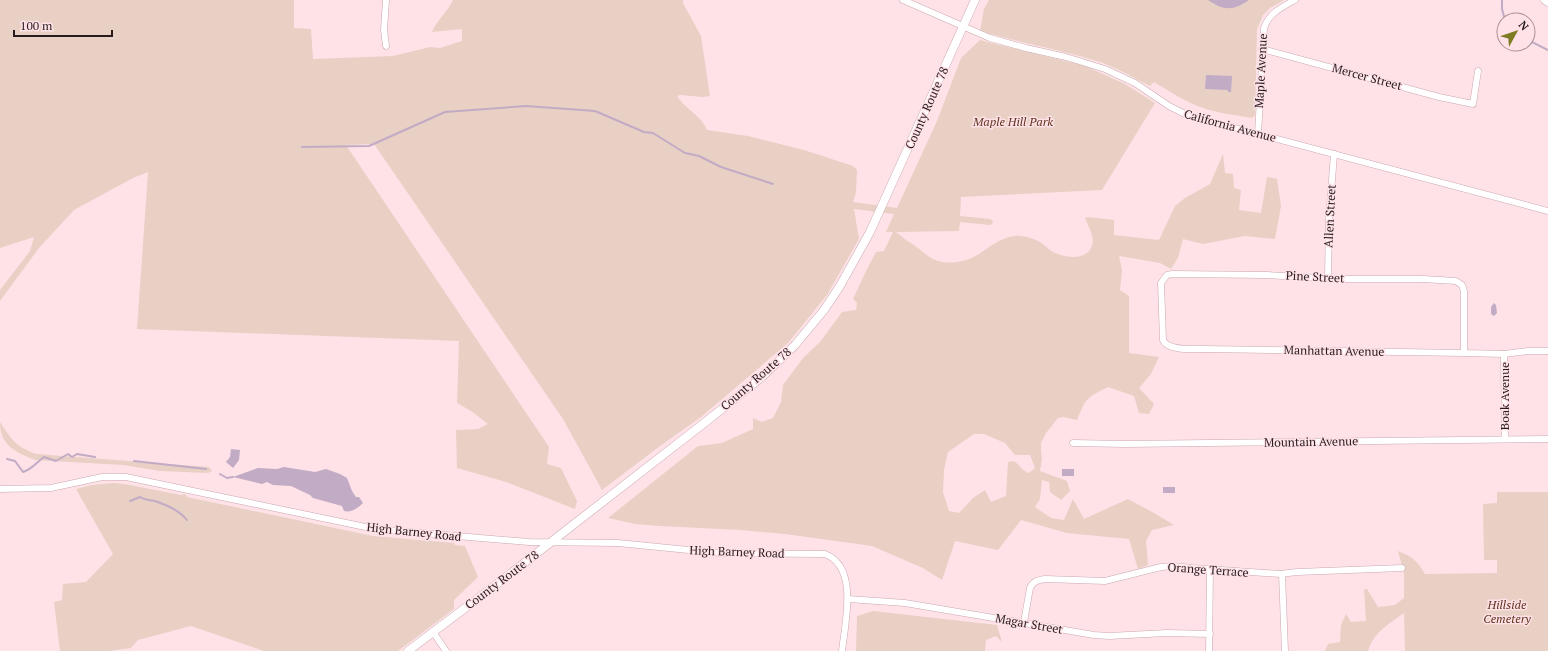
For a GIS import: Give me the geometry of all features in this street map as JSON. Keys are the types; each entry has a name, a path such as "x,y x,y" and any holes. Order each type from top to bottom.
{"street":[{"path":"386,0 384,30 386,46"},
{"name":"California Avenue","path":"903,0 963,27 1007,44 1066,57 1099,67 1135,83 1183,114 1204,121 1548,211"},
{"name":"County Route 78","path":"408,651 551,542 763,376 795,345 824,310 840,286 870,232 975,0"},
{"name":"Maple Avenue","path":"1258,134 1264,28 1268,19 1280,9 1295,0"},
{"name":"Mercer Street","path":"1262,49 1439,97 1473,104 1478,71"},
{"name":"Allen Street","path":"1328,278 1329,219 1334,154"},
{"name":"Pine Street","path":"1165,344 1162,329 1161,283 1167,275 1203,273 1328,278 1423,279 1456,281 1462,285 1464,291 1465,312 1464,353"},
{"name":"Manhattan Avenue","path":"1165,344 1174,348 1204,349 1504,354 1528,350 1548,351"},
{"name":"Boak Avenue","path":"1504,354 1505,439"},
{"name":"Mountain Avenue","path":"1073,443 1124,444 1548,439"},
{"name":"High Barney Road","path":"0,489 51,488 102,477 126,477 375,529 484,539 618,543 738,554 819,553 833,558 841,568 848,599"},
{"name":"Orange Terrace","path":"1024,622 1030,588 1037,580 1105,581 1161,567 1173,566 1210,570 1282,574 1297,572 1402,568"},
{"path":"1209,651 1210,570"},
{"path":"1282,574 1285,651"},
{"path":"842,651 848,599"},
{"name":"Magar Street","path":"848,599 905,603 1094,635 1109,636 1167,633 1210,634"},
{"path":"433,632 446,651"}],"green space":[{"name":"Maple Hill Park","path":"0,0 294,0 294,28 311,29 313,59 393,56 430,47 440,48 462,41 462,29 432,32 453,0 683,0 683,3 701,36 710,96 677,96 680,101 705,125 707,130 748,136 804,150 853,166 857,170 856,192 853,202 897,208 937,121 961,58 980,40 1085,66 1125,84 1155,103 1102,190 961,197 960,216 990,219 993,221 992,224 960,222 959,231 896,232 933,259 950,263 962,261 974,257 1001,240 1018,236 1036,240 1053,252 1062,255 1072,257 1082,256 1090,250 1093,242 1092,234 1085,218 1088,217 1114,220 1114,235 1159,240 1175,206 1185,198 1210,184 1223,154 1225,173 1233,174 1234,188 1241,190 1239,210 1261,213 1267,177 1277,179 1281,206 1275,239 1245,236 1203,244 1183,239 1178,258 1171,269 1160,263 1119,256 1122,270 1120,290 1129,296 1129,353 1159,357 1151,374 1139,388 1154,404 1149,414 1139,413 1134,396 1108,387 1088,399 1077,420 1063,417 1058,418 1046,433 1041,443 1042,459 1040,471 1067,481 1070,491 1061,500 1050,492 1049,482 1042,480 1040,499 1035,507 1051,518 1064,520 1073,499 1084,519 1128,499 1174,525 1152,530 1146,541 1148,565 1138,569 1129,539 1067,533 1021,520 998,550 955,541 942,580 923,568 872,546 785,534 635,524 608,518 698,446 722,443 753,429 753,418 762,422 773,418 781,402 783,385 803,358 820,342 842,312 856,310 857,303 853,299 876,252 884,251 893,232 886,232 894,214 854,209 859,239 827,295 788,343 701,417 602,490 563,419 374,144 346,145 549,447 547,464 561,468 577,501 575,509 506,482 457,468 456,430 478,429 488,424 471,411 457,403 459,341 137,329 148,172 133,178 74,210 39,248 0,301 0,290 30,251 34,237 0,248","holes":["974,434 984,434 1005,443 1015,455 1030,455 1035,468 1029,473 1014,461 1008,462 1006,496 991,502 985,490 973,498 959,513 949,511 943,492 944,470 948,452"]},
{"path":"989,0 1284,0 1270,8 1263,15 1257,29 1255,115 1252,118 1219,112 1194,105 1154,82 1150,86 1103,63 980,31 984,9"},
{"path":"0,422 15,442 23,448 36,454 209,467 212,471 208,473 160,471 123,465 35,460 15,451 10,447 3,437"},
{"path":"114,483 181,495 185,494 187,497 373,536 454,543 455,545 465,546 478,577 454,600 454,609 398,651 264,651 191,626 138,640 131,648 109,651 60,651 54,602 62,600 63,584 86,582 113,554 76,489 92,485"},
{"name":"Hillside Cemetery","path":"1497,492 1548,492 1548,651 1405,651 1404,613 1378,634 1368,651 1325,651 1328,644 1340,642 1341,625 1346,614 1351,622 1366,621 1364,589 1367,589 1378,607 1395,605 1404,598 1404,574 1398,551 1414,560 1425,574 1497,573 1497,560 1484,560 1483,504 1497,503"},
{"path":"873,611 997,625 1002,642 996,636 986,640 985,651 856,651 857,616"}],"shaded area":[{"path":"1208,0 1249,0 1233,8 1224,8"},
{"path":"1206,75 1232,76 1231,92 1228,92 1228,90 1205,89"},
{"path":"1494,303 1496,305 1497,313 1494,316 1491,314 1491,307"},
{"path":"231,449 240,450 239,460 233,468 226,462 230,457"},
{"path":"284,467 315,472 326,469 340,474 347,478 352,491 363,503 354,510 344,511 342,506 313,498 291,486 273,485 267,482 262,484 233,477 258,468 277,469"},
{"path":"1062,469 1074,469 1074,476 1062,476"},
{"path":"1163,487 1175,487 1175,493 1163,493"}],"waterway":[{"path":"1502,0 1503,12"},
{"path":"1536,44 1548,50"},
{"path":"302,147 369,146 445,112 526,106 595,111 644,132 653,133 685,153 699,156 721,167 773,184"},
{"path":"7,459 15,461 23,472 44,457 56,461 68,454 72,457 77,454 95,457"},
{"path":"134,461 206,469"},
{"path":"220,474 227,478 233,477"},
{"path":"130,501 140,497 155,501 172,508 187,520"}]}
